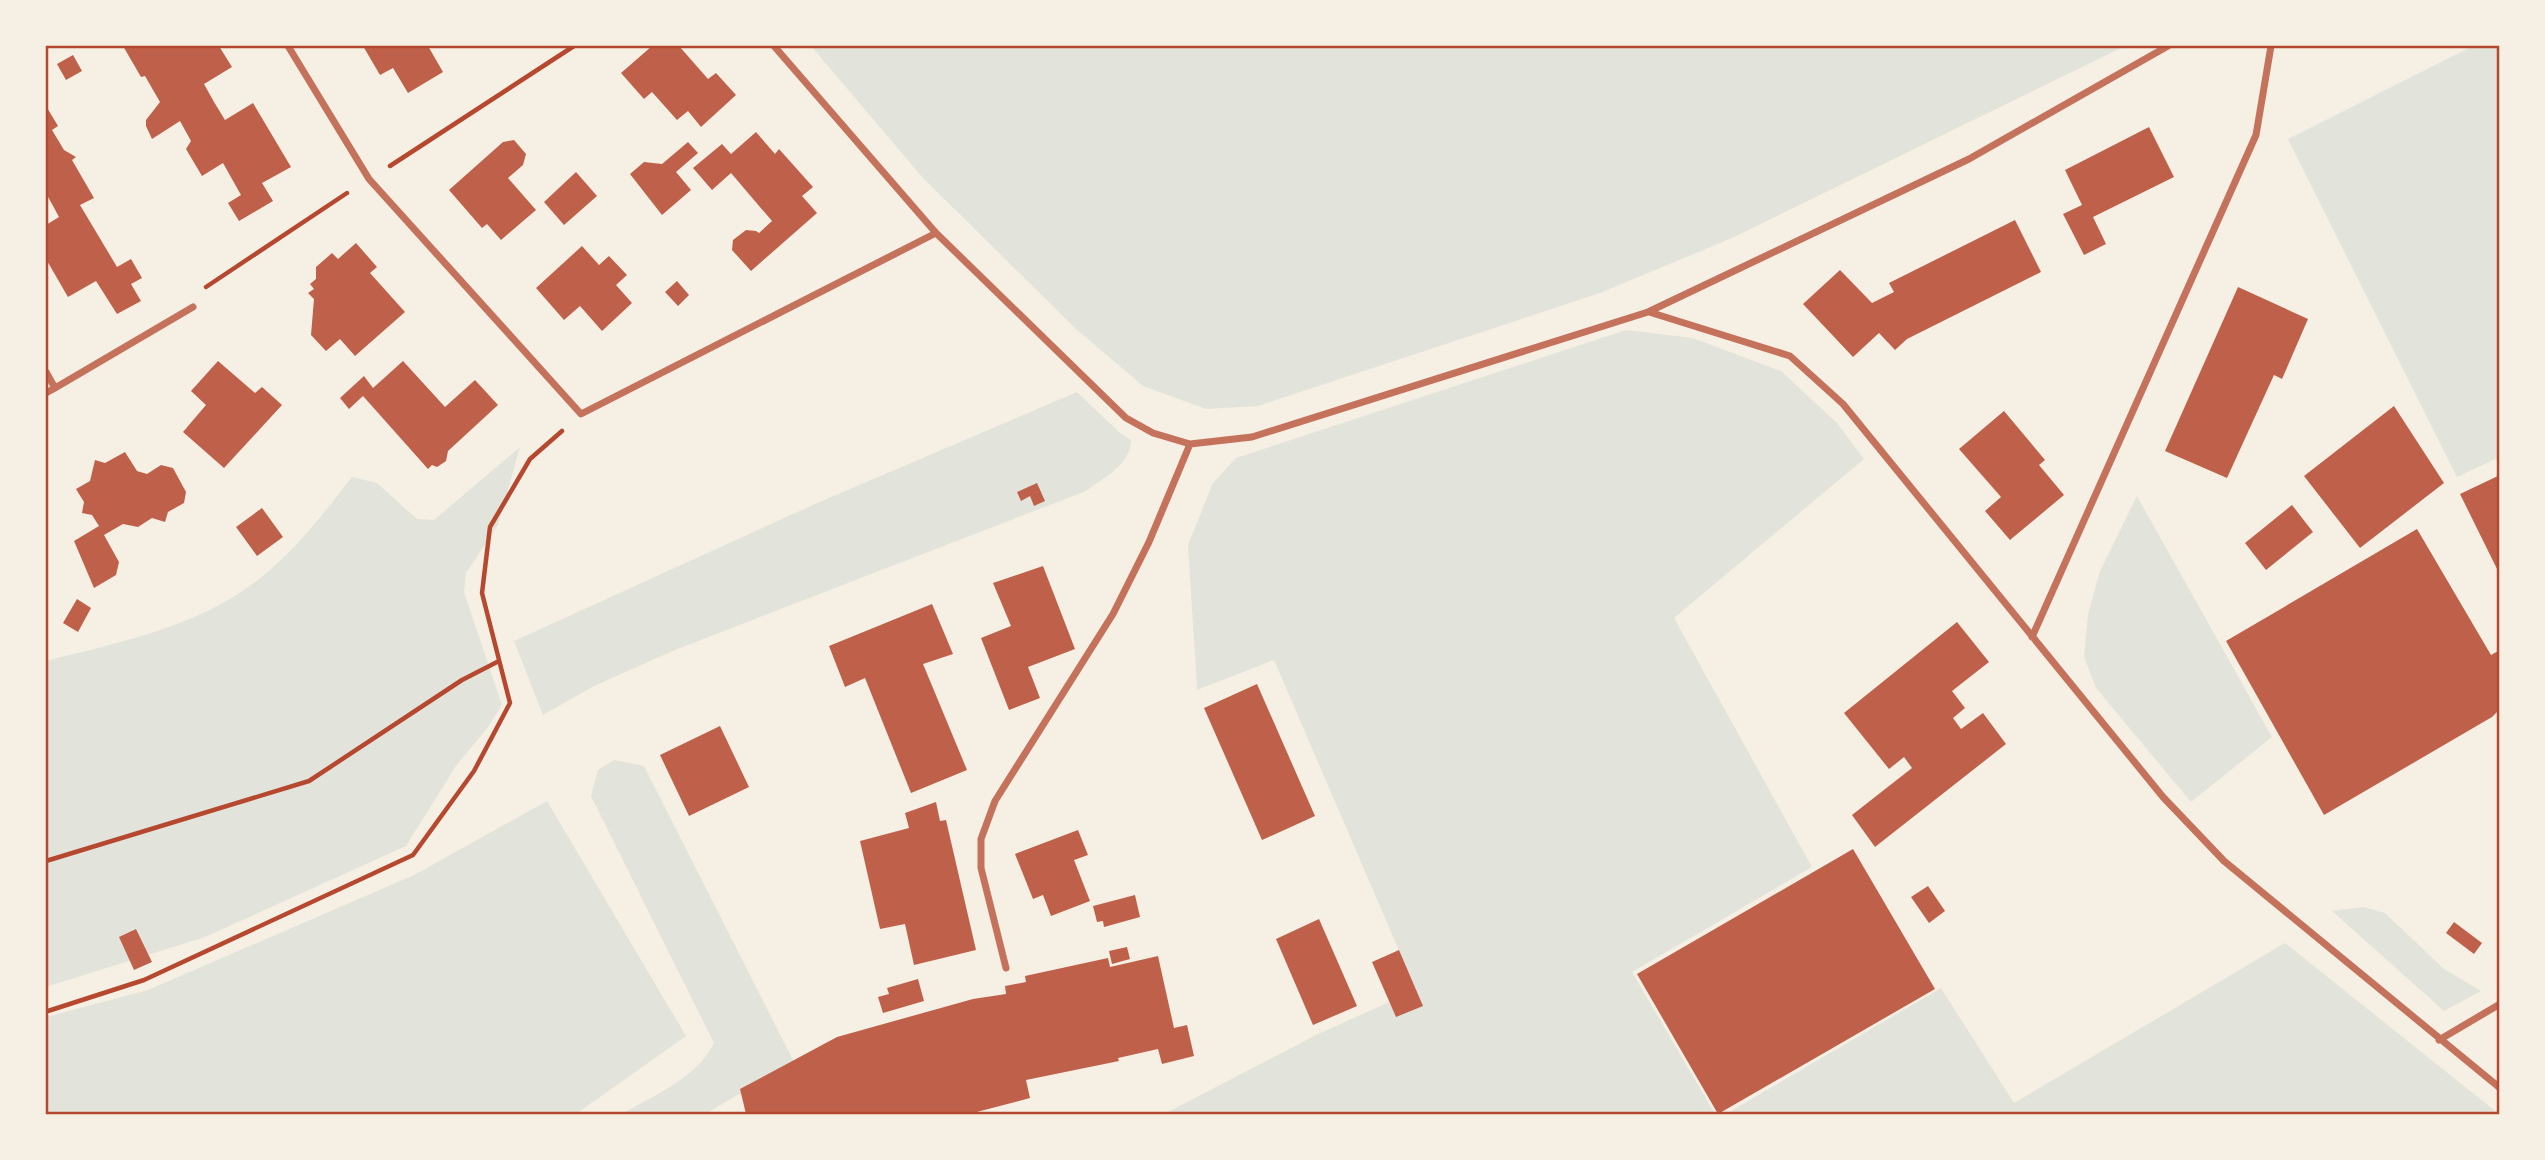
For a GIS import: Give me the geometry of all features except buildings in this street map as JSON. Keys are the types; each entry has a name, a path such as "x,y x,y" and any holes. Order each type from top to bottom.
{"street":[{"path":"288,46 369,179 581,414 936,233"},
{"path":"774,46 936,233 1126,418 1153,433 1190,444 1252,437 1648,312 1969,159 2168,46"},
{"path":"2032,637 2256,135 2272,46"},
{"path":"46,393 193,307"},
{"path":"1648,312 1790,356 1843,404 2163,797 2224,861 2500,1088"},
{"path":"46,372 55,388"},
{"path":"1006,968 981,868 981,839 996,801 1113,614 1149,542 1190,444"},
{"path":"2439,1040 2500,1004"}],"path":[{"path":"48,1011 144,980 413,855 474,771 510,703 482,593 490,527 530,459 581,414"},
{"path":"46,861 309,781 462,680 499,661"}],"shaded area":[{"path":"811,46 2125,46 1732,238 1600,293 1258,406 1206,409 1143,386 1076,329 923,178"},
{"path":"2473,46 2499,46 2500,457 2457,477 2288,139"},
{"path":"1626,330 1693,338 1781,371 1837,423 1864,459 1674,618 1812,867 1632,972 1715,1114 1164,1114 1318,1034 1416,990 1274,660 1197,690 1188,545 1213,483 1236,458"},
{"path":"1077,392 1131,440 1130,449 1122,463 1086,491 675,650 594,686 543,715 514,641 815,504"},
{"path":"520,447 498,525 466,573 464,592 502,705 456,766 406,846 205,937 46,987 46,661 157,631 211,610 236,596 285,556 309,531 352,477 377,483 417,519 434,520"},
{"path":"2137,496 2272,737 2191,802 2096,688 2084,657 2088,614 2100,571"},
{"path":"614,760 644,766 794,1062 705,1114 622,1114 686,1076 714,1043 591,796 598,770"},
{"path":"547,801 686,1036 576,1114 46,1114 46,1017 148,990 414,875"},
{"path":"2363,907 2385,913 2444,969 2481,991 2444,1011 2332,911"},
{"path":"2285,943 2499,1114 1726,1114 1941,988 2014,1103"}]}
